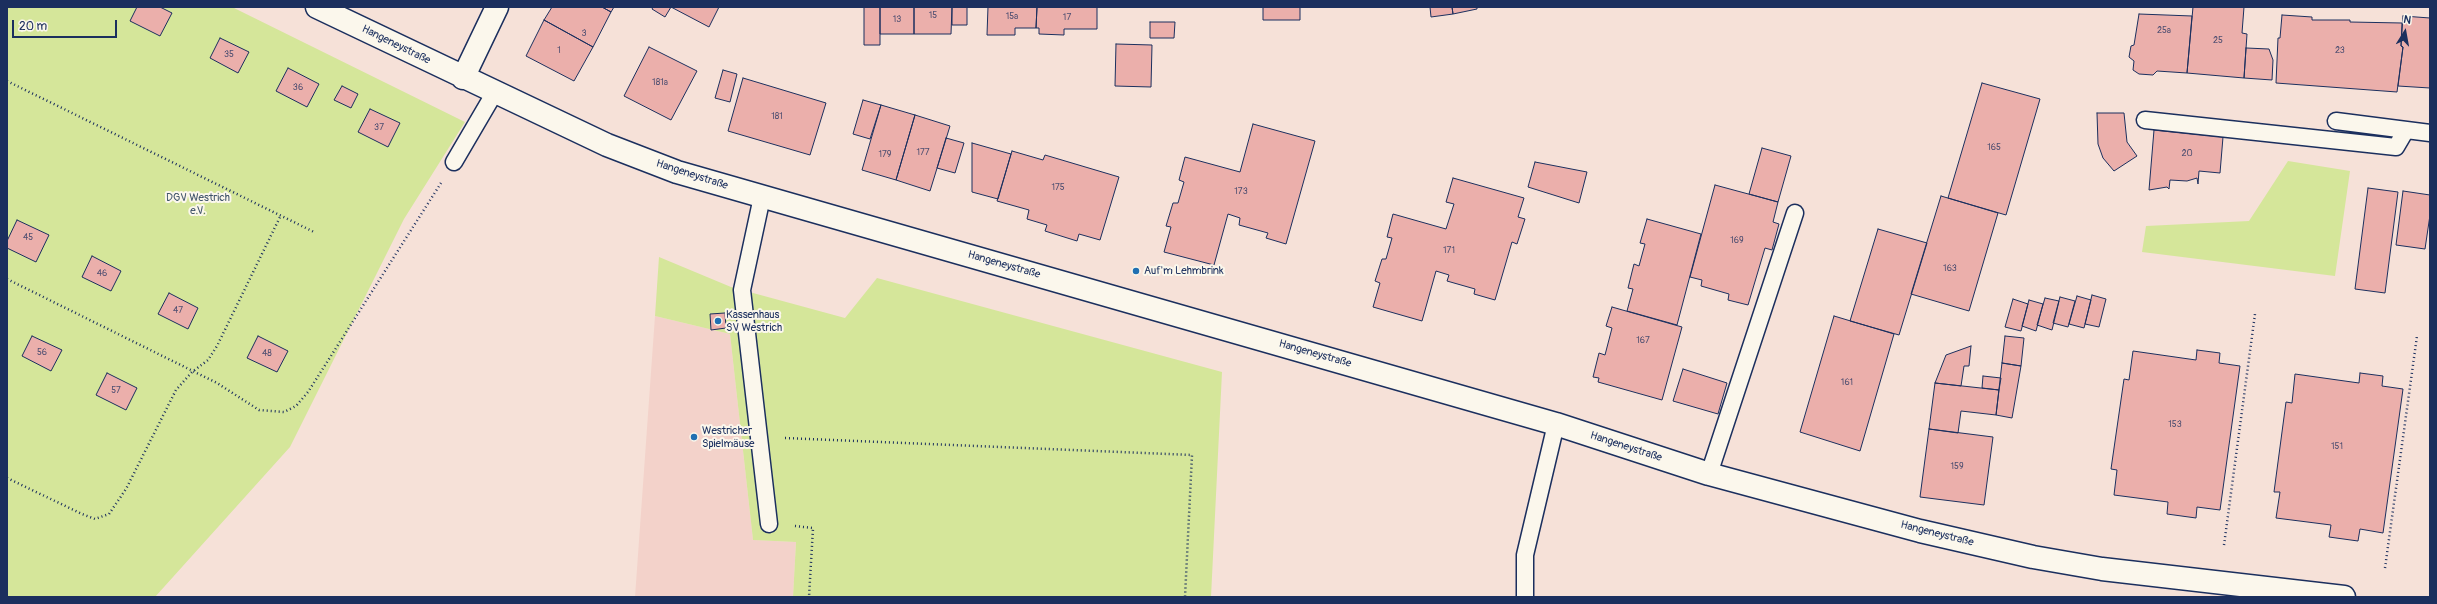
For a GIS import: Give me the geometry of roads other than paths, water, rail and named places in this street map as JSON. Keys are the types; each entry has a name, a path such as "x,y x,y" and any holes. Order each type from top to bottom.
{"street":[{"name":"Hangeneystraße","path":"317,7 463,78 607,145 677,172 1556,424 1709,474 1920,530 2033,557 2102,569 2344,597"},
{"path":"463,78 497,7"}],"lane":[{"path":"454,162 494,92"},
{"path":"2145,120 2396,147 2406,130"},
{"path":"2336,121 2430,133"},
{"path":"762,197 742,290 769,524"},
{"path":"1709,474 1795,213"},
{"path":"1525,597 1525,555 1556,424"}],"place":[{"name":"Auf'm Lehmbrink","path":"1136,271"},
{"name":"Kassenhaus SV Westrich","path":"718,321"},
{"name":"Westricher Spielmäuse","path":"694,437"}],"park label":[{"name":"DGV Westrich e.V.","path":"198,204"}]}
